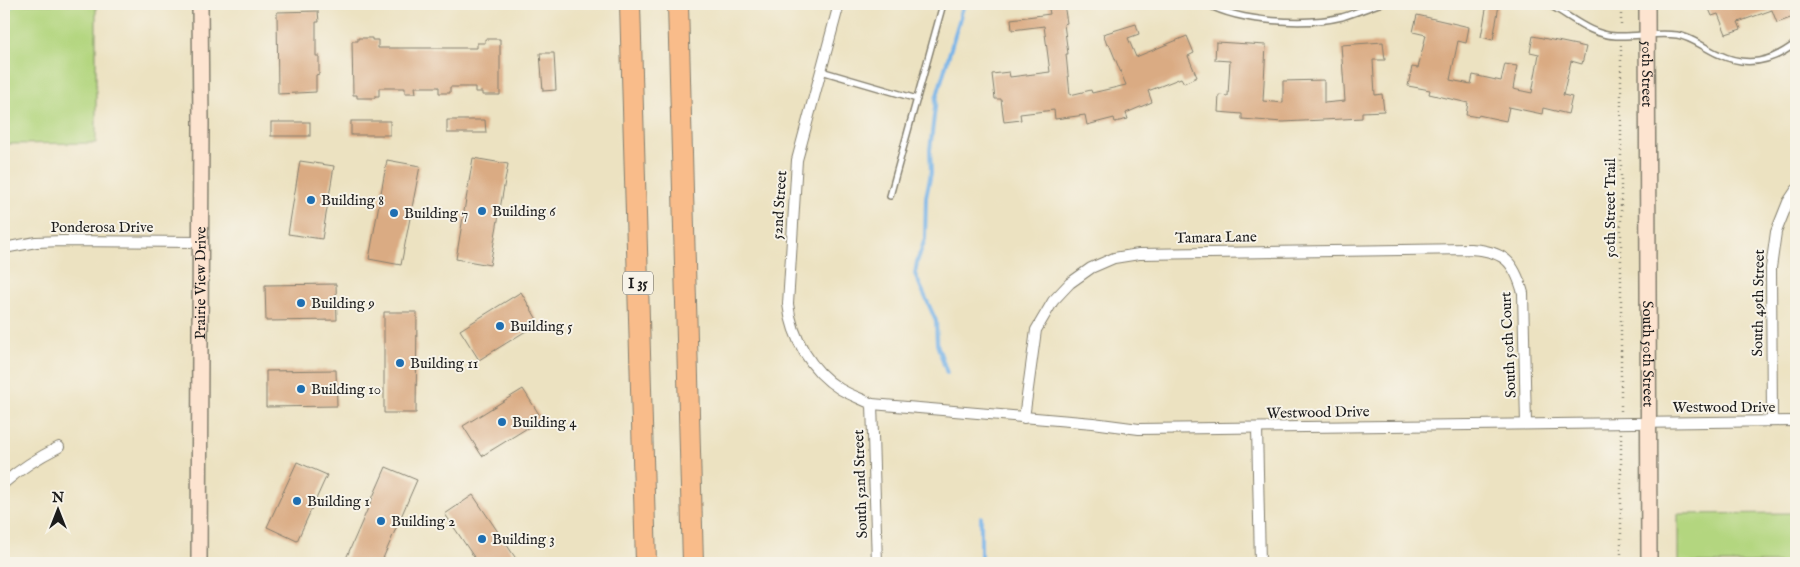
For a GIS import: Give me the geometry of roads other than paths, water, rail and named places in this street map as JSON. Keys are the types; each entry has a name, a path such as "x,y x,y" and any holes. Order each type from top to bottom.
{"highway":[{"name":"I 35","path":"630,4 646,563"},
{"path":"678,4 693,563"}],"main road":[{"name":"Prairie View Drive","path":"200,4 200,563"},
{"name":"50th Street","path":"1647,4 1647,146"},
{"name":"South 50th Street","path":"1647,146 1649,563"}],"street":[{"name":"52nd Street","path":"840,4 797,160 788,304 790,319 804,353 817,370 845,391"},
{"name":"South 49th Street","path":"1772,421 1771,268 1776,232 1788,202 1796,190"},
{"name":"Ponderosa Drive","path":"4,248 36,242 54,241 200,242"},
{"name":"Tamara Lane","path":"1024,418 1036,330 1053,301 1070,283 1091,268 1114,258 1139,254 1470,248 1488,250 1505,259 1512,267"},
{"name":"South 50th Court","path":"1512,267 1518,274 1523,293 1526,424"},
{"name":"Westwood Drive","path":"845,391 872,404 1093,423 1139,429 1796,421"},
{"name":"South 52nd Street","path":"872,404 877,563"},
{"path":"1257,428 1260,563"},
{"path":"4,483 17,471 38,457 59,447"}],"lane":[{"path":"890,196 943,4"},
{"path":"1207,4 1228,13 1252,18 1302,22 1342,17 1379,4"},
{"path":"1547,4 1578,23 1597,31 1615,36 1678,35 1692,39 1719,55 1734,60 1751,61 1776,57 1796,43"},
{"path":"821,71 917,100"}],"waterway":[{"path":"4,10 14,4"},
{"path":"947,373 937,344 936,321 915,274 925,239 926,197 931,173 930,150 936,99 964,4"},
{"path":"981,517 981,563"}],"place":[{"name":"Building 8","path":"311,200"},
{"name":"Building 6","path":"482,211"},
{"name":"Building 7","path":"394,213"},
{"name":"Building 9","path":"301,303"},
{"name":"Building 5","path":"500,326"},
{"name":"Building 11","path":"400,363"},
{"name":"Building 10","path":"301,389"},
{"name":"Building 4","path":"502,422"},
{"name":"Building 1","path":"297,501"},
{"name":"Building 2","path":"381,521"},
{"name":"Building 3","path":"482,539"}]}
